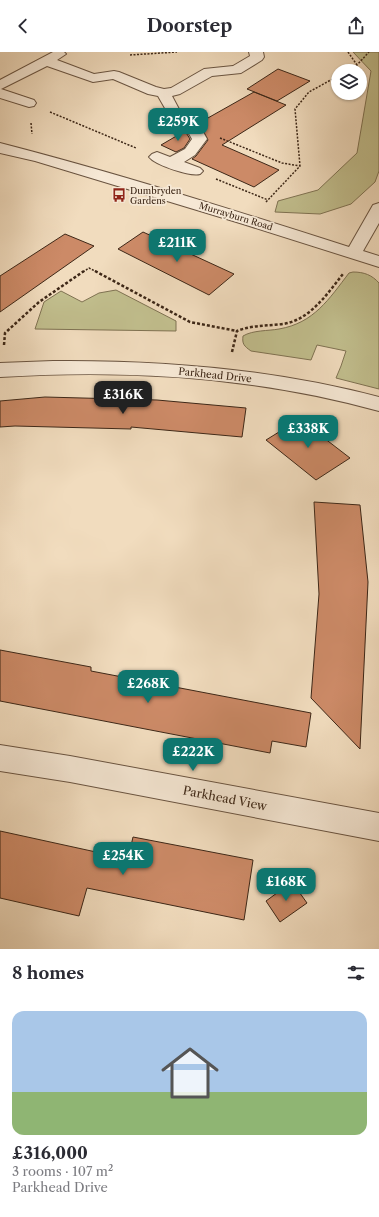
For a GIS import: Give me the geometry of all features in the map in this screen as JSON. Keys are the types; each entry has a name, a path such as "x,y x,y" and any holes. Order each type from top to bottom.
{"street":[{"path":"0,85 62,52"},
{"path":"46,61 93,78 114,75 153,91 164,93 175,91 209,72 236,70 257,57 256,52"},
{"path":"0,93 29,103"},
{"path":"164,93 177,116 198,134 200,139 190,152 164,160"},
{"name":"Murrayburn Road","path":"0,148 34,156 249,220 379,262"},
{"path":"164,160 195,171"},
{"path":"353,254 379,208"},
{"name":"Parkhead Drive","path":"1,369 68,367 145,368 284,383 379,404"},
{"name":"Parkhead View","path":"0,758 70,769 379,827"}],"path":[{"path":"348,52 356,64"},
{"path":"358,64 369,52"},
{"path":"265,203 300,166 295,109 309,92 331,80"},
{"path":"34,156 29,103 164,160"},
{"path":"198,134 217,137 282,163 300,166"},
{"path":"195,171 268,200"},
{"path":"1,369 5,333 39,302 89,268 190,322 237,331 250,326 284,324 306,317 344,274 353,254"},
{"path":"226,376 237,331"},
{"path":"0,332 5,333"}],"shaded area":[{"path":"353,52 379,52 379,171 375,182 351,204 320,214 275,212 278,201 318,190 357,153 371,71 367,67 367,64 364,64"},
{"path":"353,272 368,274 379,283 379,389 336,378 346,351 317,345 311,360 251,351 244,345 243,336 247,334 291,326 311,316 335,292 349,273"},
{"path":"116,290 176,321 176,331 35,329 44,302 61,291 82,302 99,293"}],"building":[{"path":"278,69 310,81 277,101 247,89"},
{"path":"254,92 286,105 222,145 279,170 254,187 192,159 208,140 199,123"},
{"path":"185,131 190,139 184,148 176,152 161,145"},
{"path":"143,232 234,274 209,295 118,249"},
{"path":"65,234 94,246 0,312 0,276"},
{"path":"45,397 157,400 246,408 242,437 131,427 131,429 15,426 0,427 0,401"},
{"path":"300,419 350,458 316,480 266,440"},
{"path":"314,502 360,505 368,582 360,749 311,698 319,594"},
{"path":"0,650 91,667 91,671 311,713 306,747 272,741 270,753 0,701"},
{"path":"0,831 128,859 133,837 253,860 244,920 87,888 79,916 0,898"},
{"path":"292,882 307,903 280,922 266,901"}],"place":[{"name":"Dumbryden Gardens","path":"119,195"}]}
